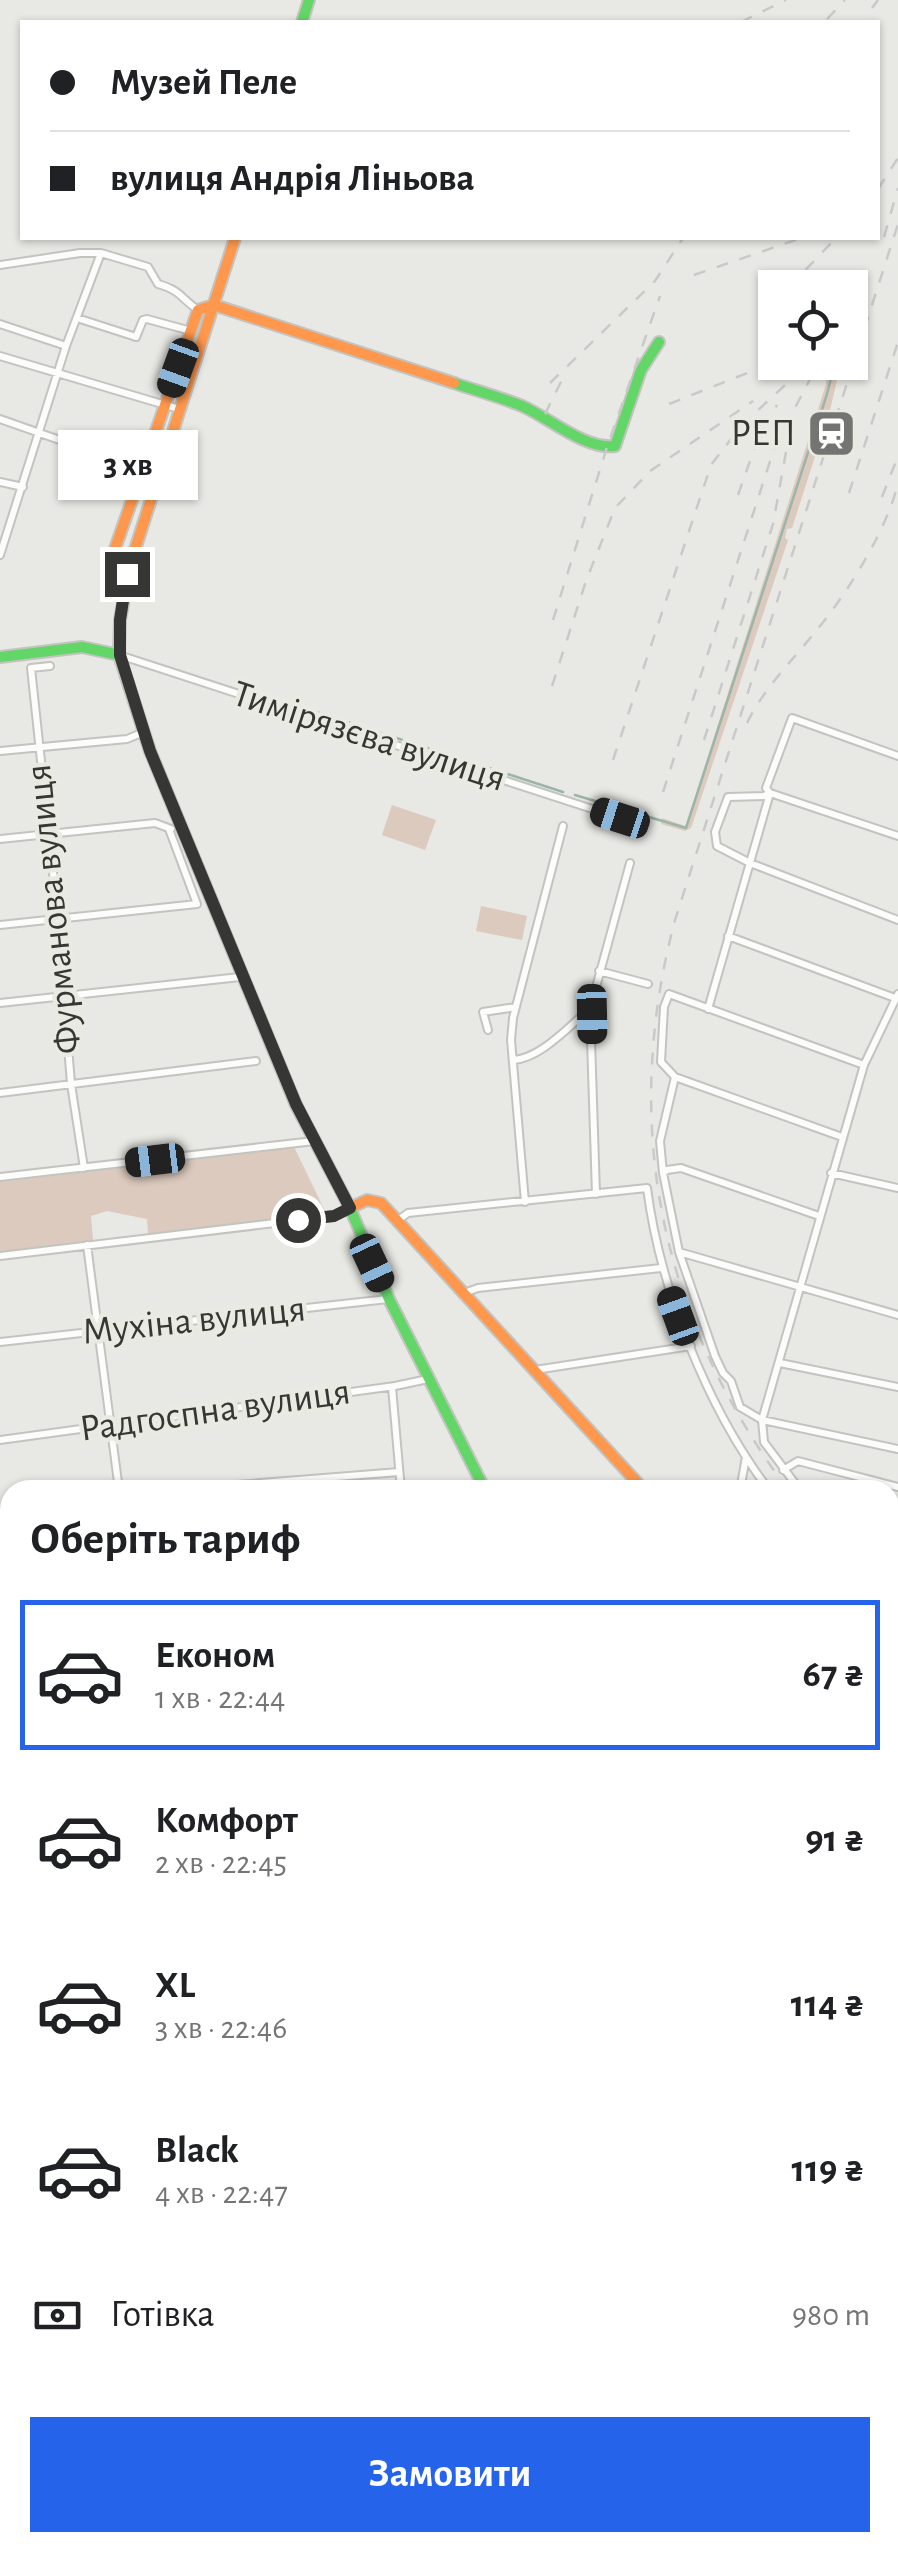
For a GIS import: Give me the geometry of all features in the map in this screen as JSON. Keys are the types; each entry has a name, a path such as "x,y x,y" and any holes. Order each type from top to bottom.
{"main road":[{"path":"234,240 127,574 120,620 120,655 175,828 296,1104 480,1480"},
{"path":"127,574 109,566 198,310 214,305 351,348 524,407 563,430 606,447 614,446 642,370 659,342"},
{"path":"0,657 82,647 120,655"},
{"path":"350,1208 372,1200 381,1203 635,1480"}],"street":[{"path":"0,265 101,253 148,266 158,284 177,290 198,310"},
{"path":"1,550 66,346 101,253"},
{"path":"77,318 136,337 147,319 191,331"},
{"path":"0,324 66,346"},
{"path":"0,356 180,410"},
{"path":"0,420 142,469"},
{"path":"0,482 23,488"},
{"name":"Тимірязєва вулиця","path":"120,655 620,818"},
{"name":"Фурманова вулиця","path":"50,666 31,668 71,1084 84,1168"},
{"path":"898,756 792,718 766,788 770,793 898,836"},
{"path":"0,750 127,738 144,732"},
{"path":"708,1009 770,793"},
{"path":"770,793 728,797 714,832 719,848 898,920"},
{"path":"0,839 155,822 175,828 197,904 0,925"},
{"path":"525,1202 511,1040 516,1007 564,826"},
{"path":"596,1194 590,1010 630,863"},
{"path":"728,936 897,996 864,1065 762,1420 764,1442 792,1480"},
{"path":"599,971 648,984"},
{"path":"0,1004 240,976"},
{"path":"842,1137 675,1077 662,1062 664,1007 670,994 864,1065"},
{"path":"488,1030 484,1012 516,1007"},
{"path":"510,1060 522,1060 539,1050 590,1010"},
{"path":"0,1093 256,1061"},
{"path":"675,1077 660,1140 663,1174 679,1252 718,1364 731,1380 740,1407 762,1420 898,1449"},
{"path":"0,1177 315,1141"},
{"path":"663,1174 681,1168 820,1216"},
{"path":"831,1174 898,1188"},
{"path":"398,1220 408,1214 647,1188 661,1268 691,1346 762,1480"},
{"path":"0,1256 333,1216 350,1208"},
{"path":"87,1245 117,1480"},
{"path":"679,1252 898,1314"},
{"path":"464,1293 478,1288 661,1268"},
{"name":"Мухіна вулиця","path":"0,1342 389,1298"},
{"path":"534,1370 691,1346"},
{"path":"780,1363 898,1388"},
{"name":"Радгоспна вулиця","path":"0,1440 392,1387 429,1378"},
{"path":"392,1387 400,1480"},
{"path":"742,1480 746,1456"},
{"path":"783,1470 798,1461 871,1480"},
{"path":"299,1480 400,1472"}],"shaded area":[{"path":"826,380 837,380 792,528 787,529 788,540 691,828 685,831 661,824 662,818 685,826 687,822"},
{"path":"392,805 436,820 425,850 382,835"},
{"path":"481,906 527,916 522,940 476,931"},
{"path":"294,1147 326,1213 148,1234 147,1219 107,1211 91,1216 93,1240 0,1252 0,1182"}],"waterway":[{"path":"575,795 686,828 830,380"},
{"path":"313,711 563,792"}],"railway":[{"path":"745,20 786,0"},
{"path":"827,19 845,0"},
{"path":"872,8 878,0"},
{"path":"880,186 898,158"},
{"path":"884,237 898,188"},
{"path":"781,1480 744,1425 709,1358 682,1289 663,1218 653,1146 652,1072 659,997 675,920 898,224"},
{"path":"550,383 655,281 682,240"},
{"path":"694,275 795,240"},
{"path":"805,270 834,240"},
{"path":"868,277 872,270"},
{"path":"553,620 660,296"},
{"path":"849,493 898,342"},
{"path":"669,404 758,369"},
{"path":"545,414 566,372"},
{"path":"613,760 711,465 742,425 791,380"},
{"path":"663,792 775,446 810,380"},
{"path":"552,686 615,508 650,471 753,401"},
{"path":"738,495 761,430 777,405"},
{"path":"704,740 773,524 788,441"},
{"path":"882,497 898,456"},
{"path":"747,723 770,686 853,580 885,521 898,483"}],"traffic: fast":[{"path":"303,20 309,0"},
{"path":"454,383 522,406 591,443 615,446 641,370 659,342"},
{"path":"130,565 120,620 119,655 150,751 296,1105 350,1208 389,1299 480,1480"},
{"path":"0,657 82,647 119,655"}],"traffic: slow":[{"path":"130,565 234,240"},
{"path":"127,573 109,566 198,310 214,305 454,383"},
{"path":"350,1208 367,1200 381,1203 635,1480"}],"place":[{"name":"РЕП","path":"831,434"}],"route":[{"path":"127,574 120,620 120,655 150,751 296,1104 350,1208 334,1216 298,1220"}]}
